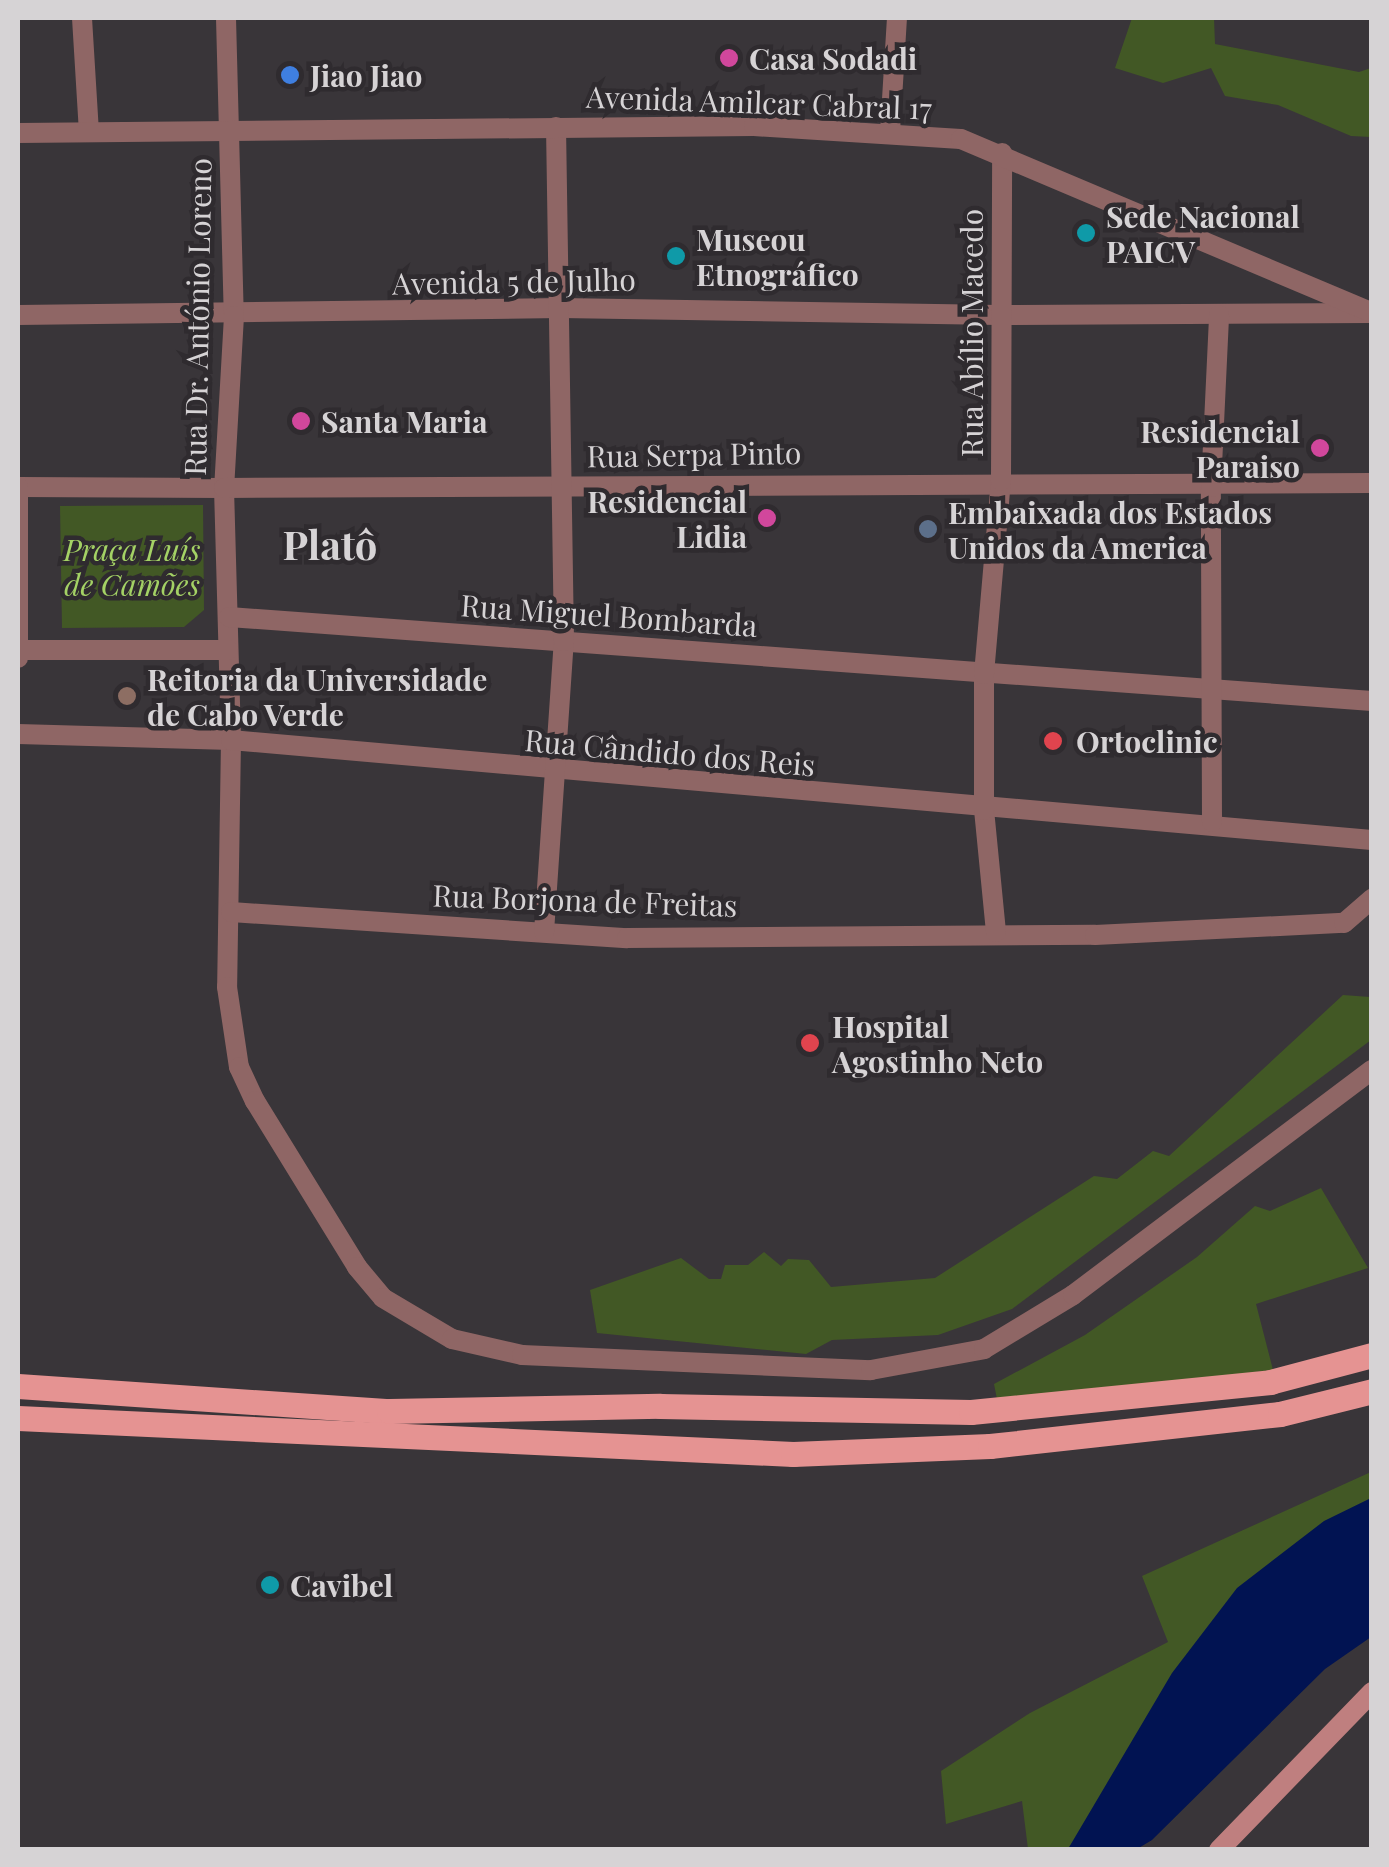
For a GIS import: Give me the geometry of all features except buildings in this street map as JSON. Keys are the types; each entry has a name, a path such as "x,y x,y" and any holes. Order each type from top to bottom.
{"main road":[{"path":"18,1386 389,1411 660,1406 972,1412 1270,1382 1372,1355"},
{"path":"18,1418 792,1454 990,1446 1280,1414 1372,1392"},
{"path":"1219,1850 1369,1700"}],"street":[{"path":"82,18 90,132"},
{"name":"Rua Dr. António Loreno","path":"226,18 234,316 224,488 228,650"},
{"path":"890,132 898,18"},
{"name":"Avenida Amilcar Cabral 17","path":"18,133 230,126 556,127 890,132 961,139 1002,153 1372,313"},
{"path":"544,932 552,771 564,640 556,127"},
{"name":"Rua Abílio Macedo","path":"996,932 984,810 984,674 1001,480 1002,153"},
{"name":"Avenida 5 de Julho","path":"18,315 234,316 561,308 1000,314 1372,313"},
{"path":"1212,822 1211,487 1219,314"},
{"name":"Rua Serpa Pinto","path":"18,487 1001,480 1211,487 1372,483"},
{"path":"18,487 19,653 228,650 231,912 227,988 232,1032 255,1101 357,1267 384,1298 414,1322 485,1351 871,1370 984,1349 1073,1295 1372,1070"},
{"name":"Rua Miguel Bombarda","path":"229,617 1372,701"},
{"name":"Rua Cândido dos Reis","path":"18,734 231,740 984,810 1212,822 1372,840"},
{"name":"Rua Borjona de Freitas","path":"231,912 627,938 996,932 1095,935 1344,923 1372,899"}],"green space":[{"path":"1132,18 1214,18 1215,44 1359,72 1371,68 1371,137 1351,136 1278,105 1225,96 1211,68 1163,83 1115,68"},
{"name":"Praça Luís de Camões","path":"203,505 204,610 184,627 62,628 60,506"},
{"path":"1371,945 1371,1040 1012,1309 938,1335 832,1340 806,1354 597,1333 590,1290 681,1258 709,1279 721,1279 725,1265 748,1265 764,1252 781,1266 788,1259 809,1260 831,1287 935,1278 1094,1176 1117,1179 1153,1151 1169,1156 1343,995 1370,997"},
{"path":"1321,1188 1368,1268 1256,1304 1273,1370 998,1404 994,1384 1085,1335 1197,1257 1255,1206 1270,1211"},
{"path":"1371,1472 1371,1545 1069,1847 1028,1849 1022,1801 946,1824 941,1771 1030,1713 1168,1642 1142,1576"}],"shaded area":[{"path":"1371,1498 1371,1637 1325,1669 1152,1840 1137,1849 1068,1849 1172,1673 1237,1588 1324,1521"}],"place":[{"name":"Casa Sodadi","path":"729,58"},
{"name":"Jiao Jiao","path":"290,75"},
{"name":"Sede Nacional PAICV","path":"1086,233"},
{"name":"Museou Etnográfico","path":"676,256"},
{"name":"Santa Maria","path":"301,421"},
{"name":"Residencial Paraiso","path":"1320,448"},
{"name":"Residencial Lidia","path":"767,518"},
{"name":"Embaixada dos Estados Unidos da America","path":"928,529"},
{"name":"Reitoria da Universidade de Cabo Verde","path":"127,696"},
{"name":"Ortoclinic","path":"1053,741"},
{"name":"Hospital Agostinho Neto","path":"810,1043"},
{"name":"Cavibel","path":"270,1585"}],"district":[{"name":"Platô","path":"330,544"}]}
